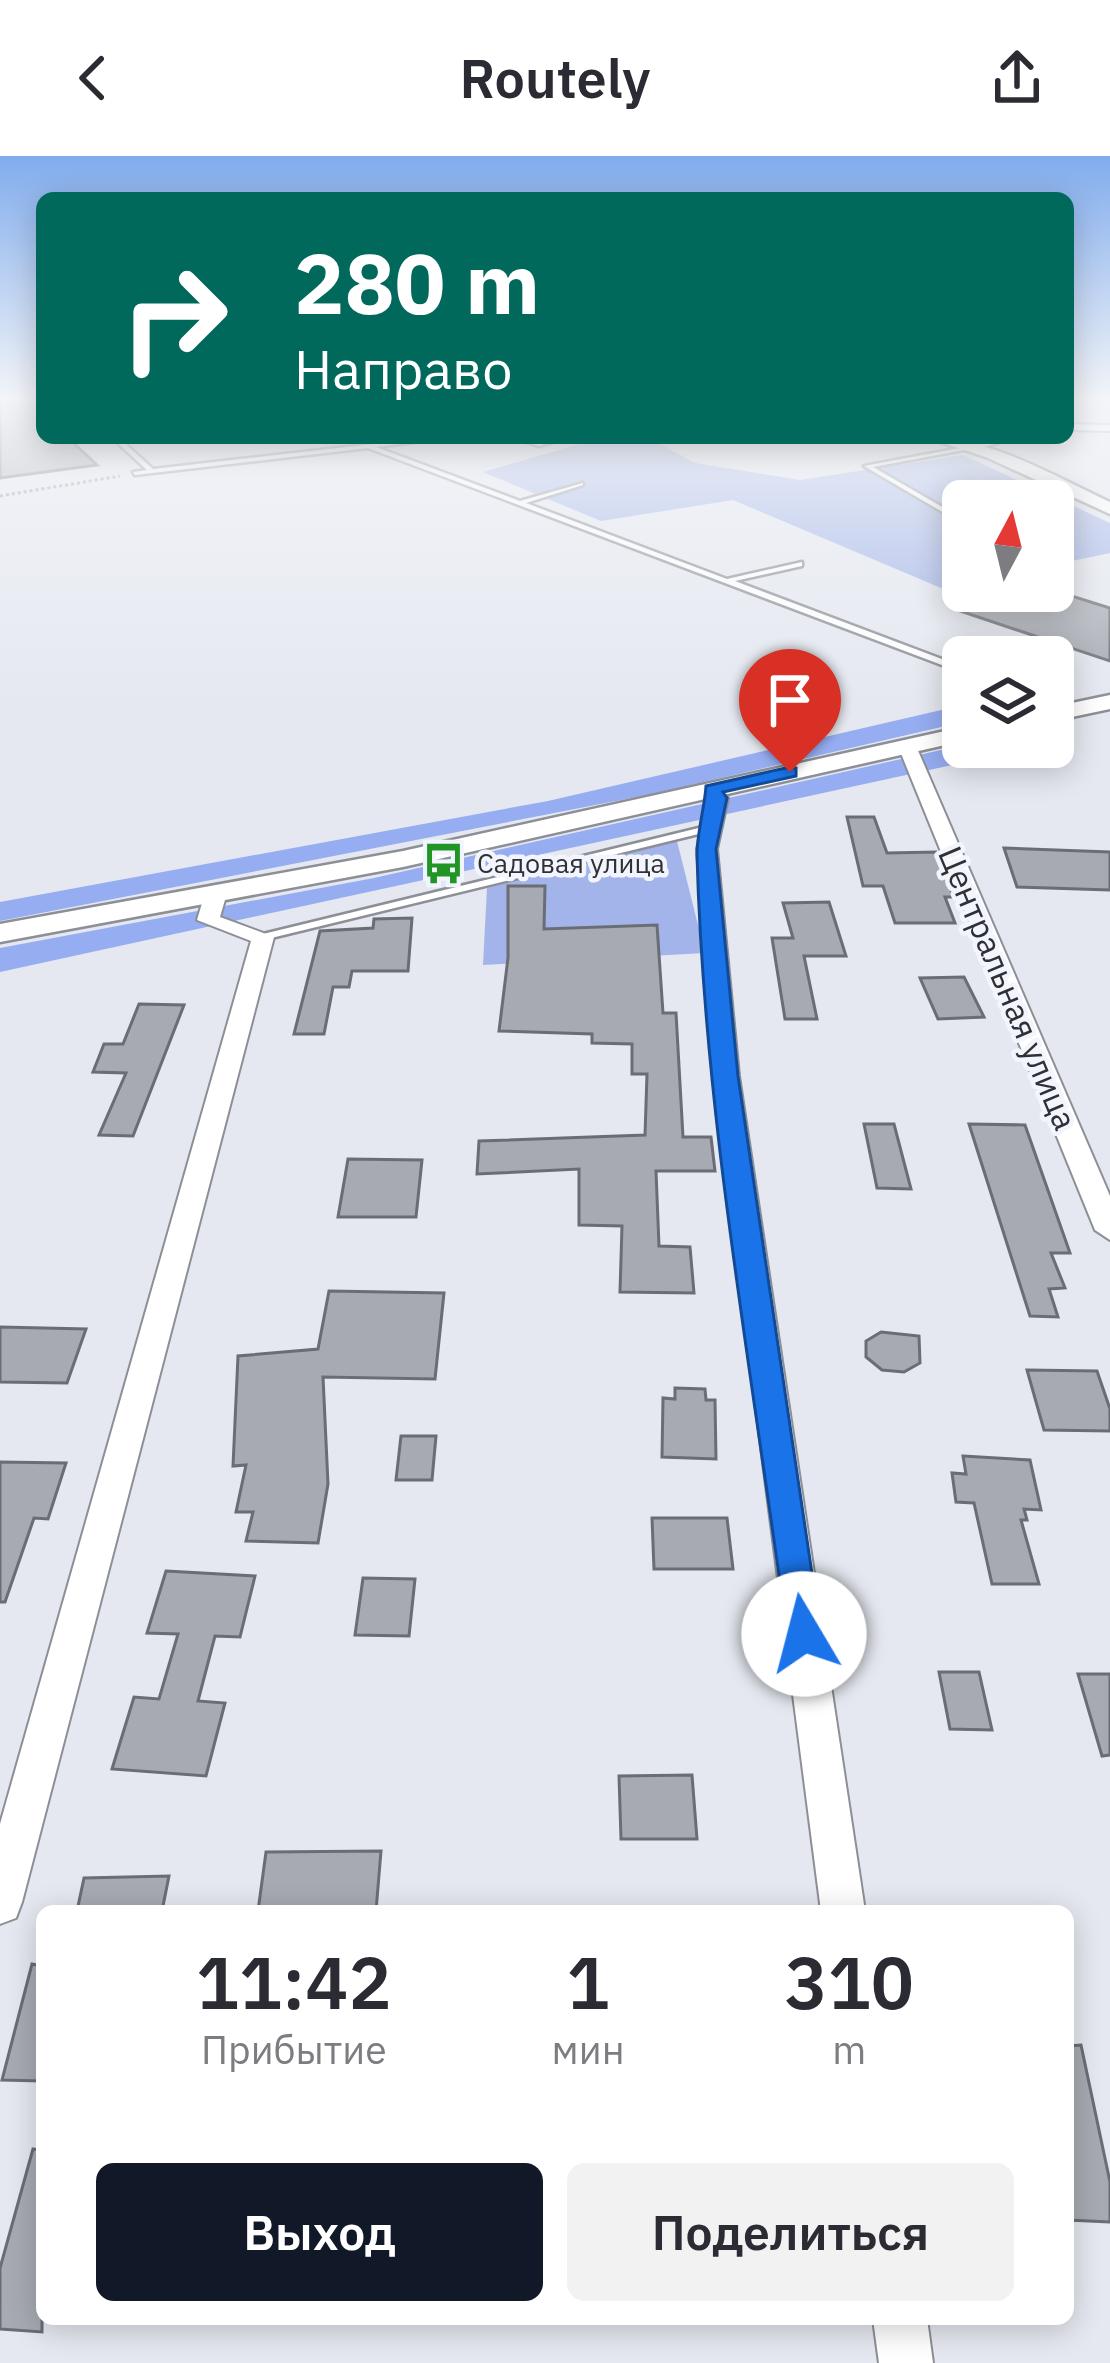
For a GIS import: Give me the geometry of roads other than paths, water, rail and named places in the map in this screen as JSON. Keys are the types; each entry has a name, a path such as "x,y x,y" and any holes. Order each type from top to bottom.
{"street":[{"path":"1074,710 1110,702"},
{"path":"0,933 418,856 942,738"},
{"name":"Центральная улица","path":"907,746 1110,1230"},
{"path":"712,789 718,798 706,849 726,1076 842,1905"},
{"path":"0,1902 263,937 208,920 216,893"},
{"path":"901,2325 906,2363"}],"lane":[{"path":"513,500 942,662"},
{"path":"520,503 530,500"},
{"path":"727,581 799,564"},
{"path":"263,937 711,828"}],"place":[{"name":"Садовая улица","path":"443,864"}]}
